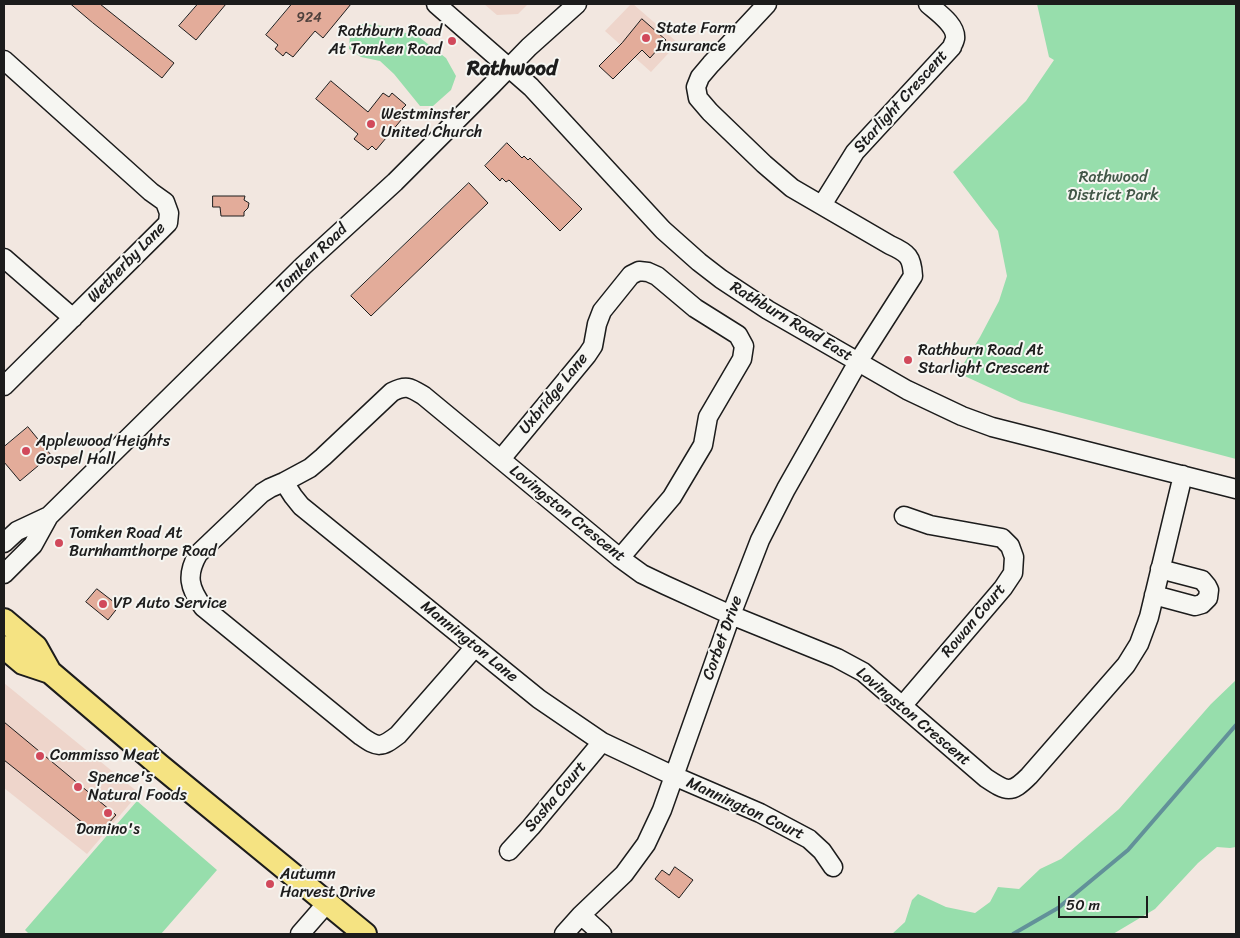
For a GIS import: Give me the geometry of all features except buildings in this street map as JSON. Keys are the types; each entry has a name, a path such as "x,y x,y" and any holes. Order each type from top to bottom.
{"main road":[{"path":"4,620 36,646 50,672 365,934"},
{"path":"4,648 23,663 50,672"}],"street":[{"name":"Rathburn Road East","path":"436,4 531,87 663,230 721,279 768,310 907,390 962,416 992,427 1236,489"},
{"name":"Tomken Road","path":"4,574 33,545 49,516 303,266 394,182 529,47 577,4"},
{"path":"766,4 700,77 696,87 698,98 764,164 792,188 822,205"},
{"name":"Starlight Crescent","path":"822,205 855,152 952,47 955,39 950,23 928,4"},
{"name":"Wetherby Lane","path":"4,60 151,192 165,202 169,213 168,223 4,386"},
{"name":"Corbet Drive","path":"564,934 624,874 646,844 662,810 731,615 760,540 786,489 858,362 912,276 910,259 904,251 890,245 822,205"},
{"path":"4,258 73,318"},
{"name":"Uxbridge Lane","path":"501,459 587,355 593,346 602,311 632,275 639,271 657,276 695,308 738,336 744,346 742,359 708,418 703,445 672,497 620,558"},
{"name":"Lovingston Crescent","path":"475,647 398,735 380,746 372,744 203,607 191,585 192,564 198,554 262,493 310,468 392,392 400,387 409,387 424,396 620,558 642,574 731,615 837,658 863,672 993,783 1001,788 1010,790 1019,786 1115,679 1139,644 1154,595 1183,476"},
{"name":"Mannington Lane","path":"284,482 301,506 539,699 602,742 674,776"},
{"name":"Tomken Road","path":"4,543 17,531 49,516"},
{"name":"Rowan Court","path":"903,705 1003,588 1013,574 1014,557 1010,546 1002,538 930,525 904,516"},
{"path":"1154,595 1195,606 1202,604 1208,598 1209,590 1202,580 1160,569"},
{"name":"Sasha Court","path":"509,851 602,742"},
{"name":"Mannington Court","path":"674,776 760,813 810,839 822,851 833,867"},
{"path":"300,934 327,903"},
{"path":"581,915 602,934"}],"shaded area":[{"path":"484,4 528,4 518,14 497,15"},
{"path":"631,4 678,43 651,72 605,31"},
{"path":"4,683 139,793 87,854 4,788"}],"green space":[{"name":"Rathwood District Park","path":"1037,4 1236,4 1236,459 1021,402 958,373 999,301 1007,276 998,231 953,172 1026,101 1054,60 1049,57"},
{"path":"362,24 383,26 419,37 446,58 456,76 451,90 433,106 420,106 394,74 380,61 361,57 349,49 350,33"},
{"path":"1236,680 1236,847 1217,847 1198,863 1155,909 1113,934 892,934 905,922 912,900 918,894 946,907 975,913 990,902 998,887 1019,889 1040,869 1061,859 1119,809 1211,704"},
{"path":"137,801 217,870 161,934 29,934 25,930"}],"waterway":[{"path":"1013,934 1058,908 1128,850 1236,725"}],"place":[{"name":"State Farm Insurance","path":"646,38"},
{"name":"Rathburn Road At Tomken Road","path":"452,41"},
{"name":"Westminster United Church","path":"371,124"},
{"name":"Rathburn Road At Starlight Crescent","path":"908,360"},
{"name":"Applewood Heights Gospel Hall","path":"26,451"},
{"name":"Tomken Road At Burnhamthorpe Road","path":"59,543"},
{"name":"VP Auto Service","path":"103,604"},
{"name":"Commisso Meat","path":"40,756"},
{"name":"Spence's Natural Foods","path":"78,787"},
{"name":"Domino's","path":"108,813"},
{"name":"Autumn Harvest Drive","path":"270,884"}],"district":[{"name":"Rathwood","path":"512,70"}]}
